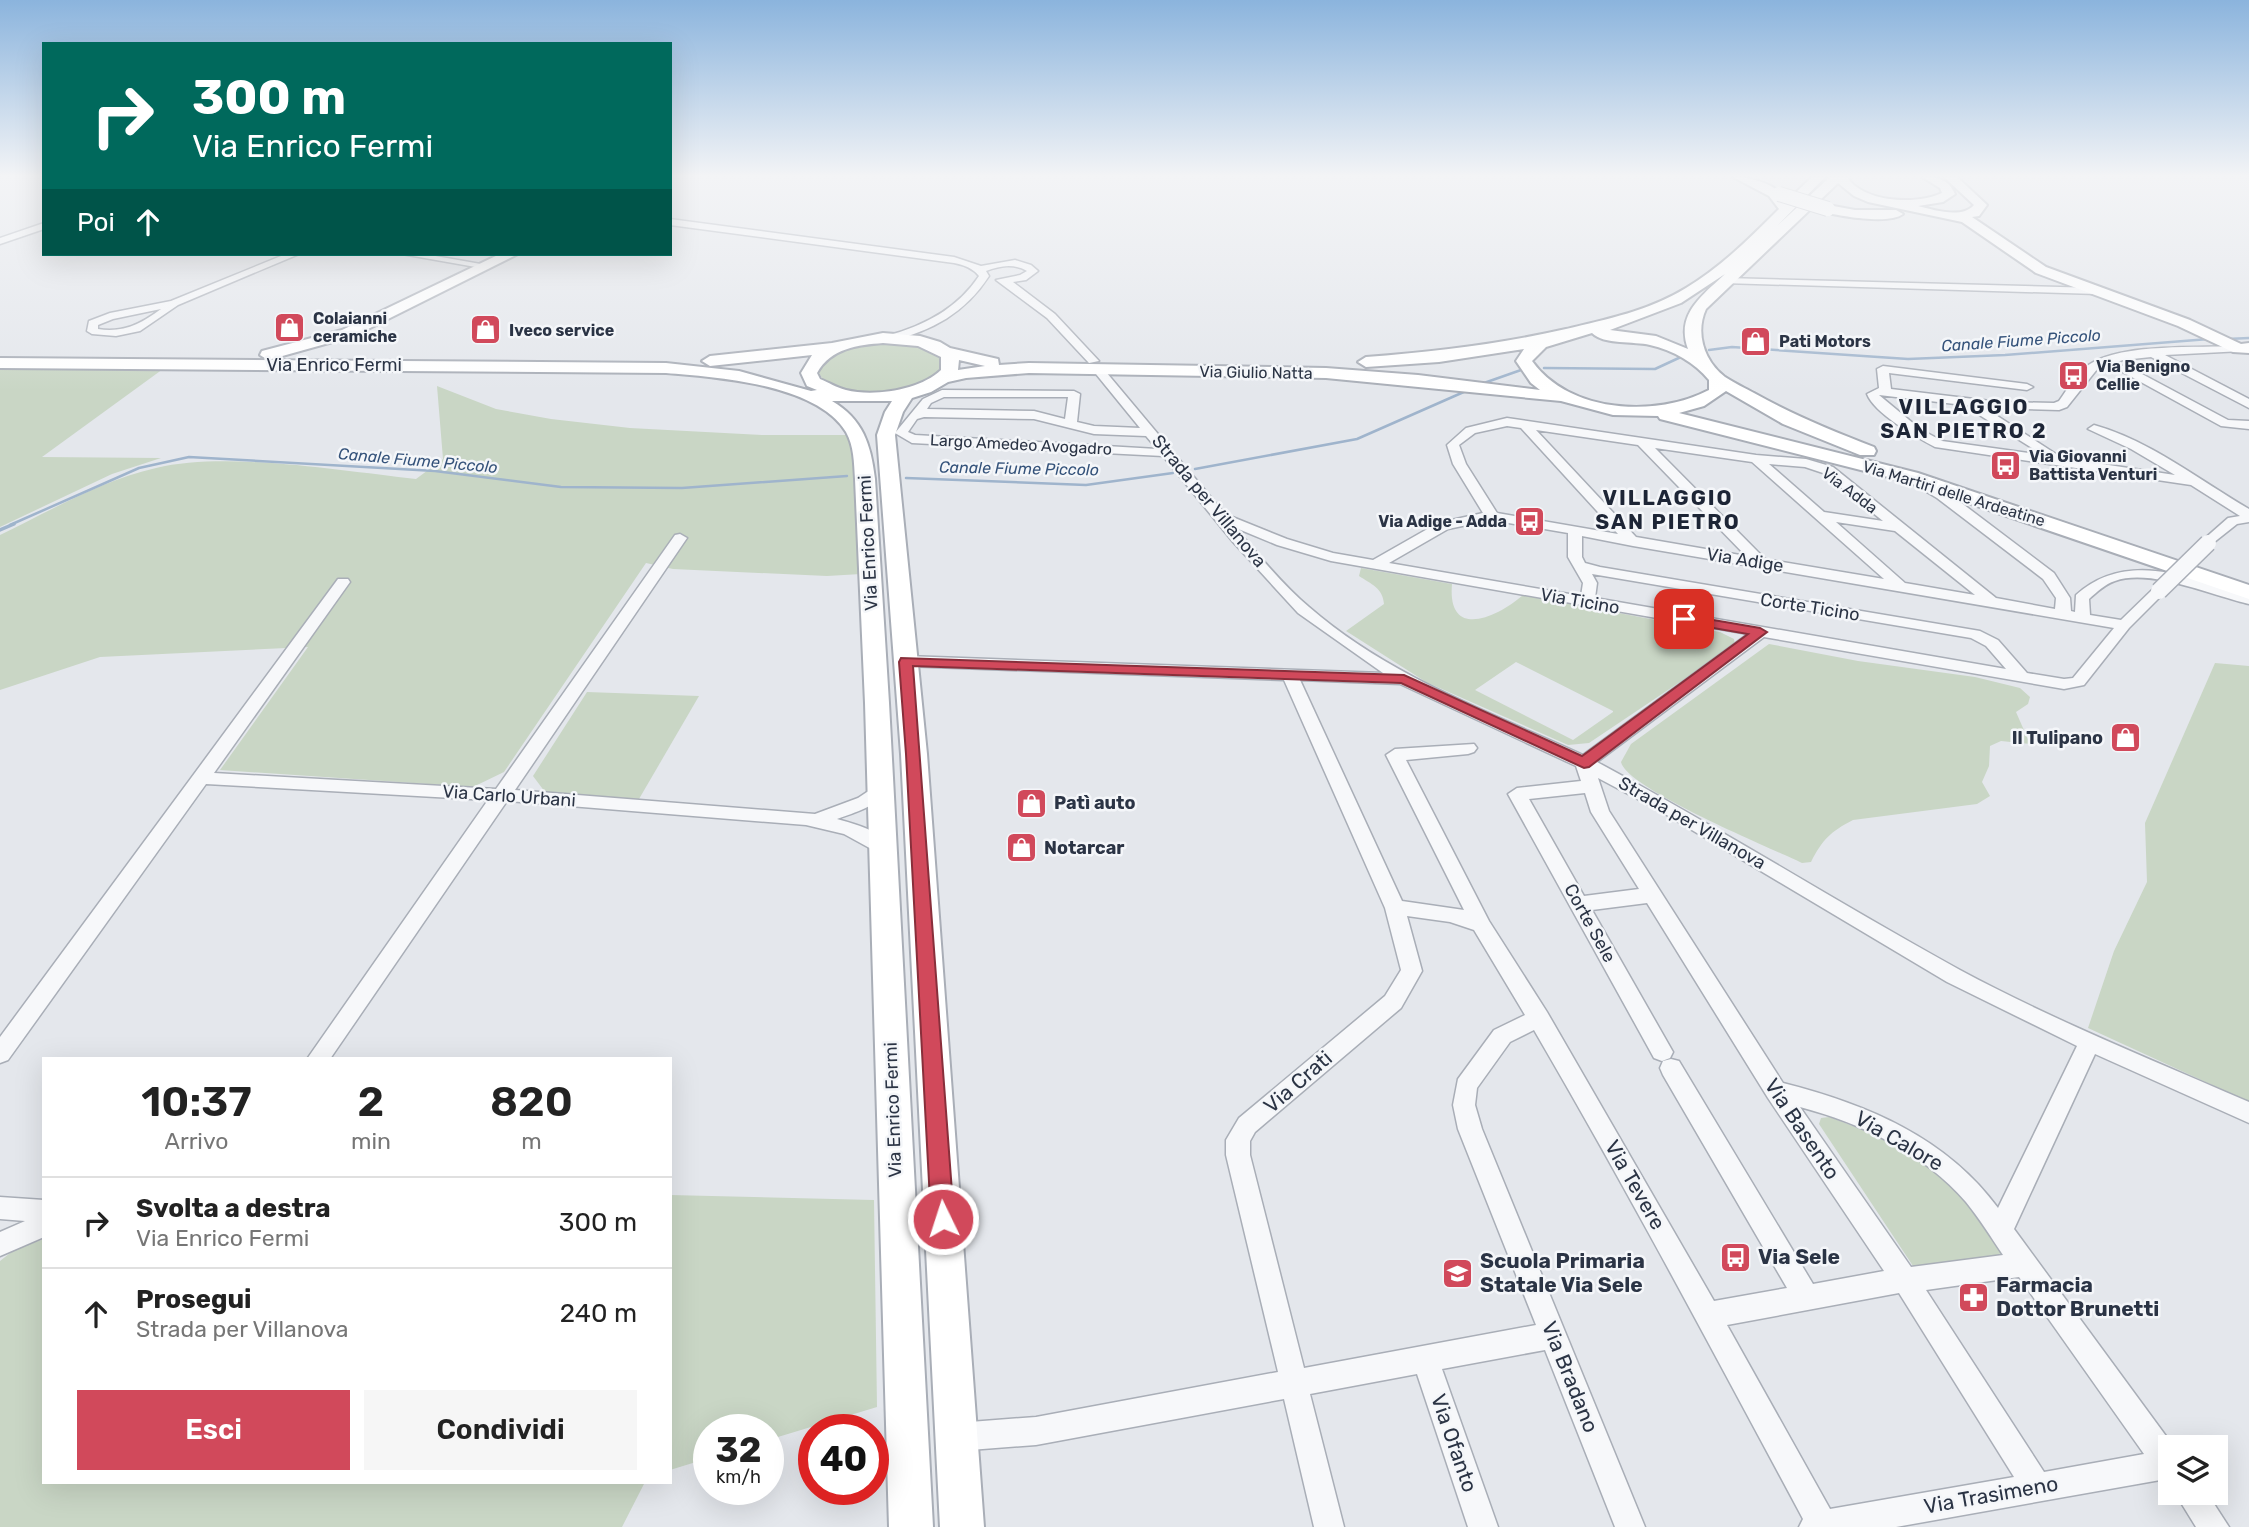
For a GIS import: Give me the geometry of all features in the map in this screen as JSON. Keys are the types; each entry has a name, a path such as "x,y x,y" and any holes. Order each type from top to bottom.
{"main road":[{"path":"1572,334 1620,322 1692,291 1747,248"},
{"path":"1541,341 1528,350 1524,362 1529,374 1544,387 1567,398 1614,409 1654,412 1683,409 1704,402 1717,392 1718,380 1692,342 1692,318 1699,307 1757,248"},
{"path":"2008,248 2040,270 2184,323 2242,351"},
{"path":"263,356 348,333 507,256"},
{"path":"348,333 355,348 369,357"},
{"path":"1572,334 1599,333 1637,337 1682,350 1702,360"},
{"name":"Via Giulio Natta","path":"890,338 915,340 971,360 999,363 1339,363 1439,357 1572,334"},
{"name":"Via Enrico Fermi","path":"0,353 718,360 834,348 852,342 890,338"},
{"path":"834,348 811,364 809,373 812,389 912,404 921,390 944,378 951,369 951,360 941,349"},
{"name":"Via Enrico Fermi","path":"0,363 666,368 746,377 812,389 850,425 863,451 911,1527"},
{"name":"Via Giulio Natta","path":"944,378 977,372 1029,368 1312,373 1418,380 1567,398"},
{"name":"Via Martiri delle Ardeatine","path":"1718,380 1789,420 1867,451 2249,582"},
{"name":"Via Enrico Fermi","path":"912,404 894,412 886,435 914,754 962,1527"},
{"name":"Via Martiri delle Ardeatine","path":"1654,412 1911,477 2249,592"}],"street":[{"path":"866,248 954,260 1006,281 1051,316 1093,360"},
{"path":"174,303 146,326 107,335 92,331 93,324 110,316 174,303 288,256"},
{"path":"422,256 487,265"},
{"path":"890,338 924,330 936,323 972,294 982,273 1000,264 1015,263 1033,271 1023,278 1006,281"},
{"path":"1726,281 2097,291"},
{"path":"936,323 932,333 941,349"},
{"path":"1880,392 1998,406 2055,407 2063,404 2093,367 2108,361 2154,354 2242,351"},
{"path":"2154,354 2249,404"},
{"path":"2123,368 2225,423 2249,425"},
{"path":"2027,387 1883,369 1880,392 1875,400 1916,432 1939,444 2193,481"},
{"name":"Strada per Villanova","path":"1102,373 1223,517 1238,539 1313,620 1404,679 1584,763 1666,807 1933,964 2090,1042 2249,1113"},
{"name":"Largo Amedeo Avogadro","path":"912,404 927,401 942,393 1074,394 1071,424"},
{"name":"Largo Amedeo Avogadro","path":"912,404 1034,415 1094,430 1151,432"},
{"name":"Largo Amedeo Avogadro","path":"912,404 913,416 901,435 912,439 1169,453"},
{"path":"1977,408 2059,460"},
{"name":"Via Adda","path":"1491,516 1488,505 1455,458 1453,445 1459,437 1474,428 1507,422 1756,459 1792,460 1818,465 1993,601"},
{"path":"1524,424 1633,542"},
{"path":"2094,429 2119,437 2182,472 2249,517"},
{"path":"1642,442 1760,563"},
{"name":"Via Adda","path":"1756,459 1901,586"},
{"path":"1911,477 1942,495 2049,576 2063,598 2063,613"},
{"name":"Via Adige","path":"1375,565 1444,524 1464,518 1491,516 1574,533 2124,625"},
{"name":"Via Adda","path":"1822,516 1899,527"},
{"name":"Via Ticino","path":"1223,517 1282,542 1331,557 2064,684 2078,682 2124,625"},
{"path":"2124,625 2233,521 2249,517"},
{"path":"1574,533 1575,557 1590,583 1587,602"},
{"path":"319,1057 680,538"},
{"name":"Corte Ticino","path":"1582,566 1975,635 1992,643 2022,677"},
{"path":"2083,617 2081,598 2096,583 2120,575 2141,575 2203,587 2249,600"},
{"path":"0,1054 343,582"},
{"path":"1659,615 1661,582"},
{"path":"1584,763 1760,632"},
{"path":"906,662 1404,679"},
{"name":"Via Crati","path":"1290,675 1395,908 1412,971 1393,1002 1247,1125 1238,1140 1238,1155 1329,1527"},
{"name":"Via Tevere","path":"1468,748 1395,755 1481,925 1539,1018 1710,1315 1820,1526"},
{"name":"Via Basento","path":"1584,763 1600,812 1652,895 1776,1091 1905,1280 2037,1486"},
{"name":"Via Carlo Urbani","path":"199,778 502,795 819,819 854,831 882,846"},
{"name":"Corte Sele","path":"1591,786 1517,794 1667,1060 1807,1298"},
{"name":"Via Carlo Urbani","path":"819,819 864,802 879,790"},
{"path":"1579,904 1652,895"},
{"path":"1395,908 1446,913 1465,917 1481,925"},
{"name":"Via Bradano","path":"1539,1018 1502,1036 1466,1086 1464,1105 1470,1129 1630,1527"},
{"path":"2000,1231 2090,1042"},
{"name":"Via Calore","path":"1776,1091 1832,1104 1877,1124 1923,1150 1949,1169 1974,1194 2158,1450"},
{"path":"0,1208 42,1211"},
{"path":"0,1218 0,1223"},
{"path":"0,1244 42,1226"},
{"path":"1710,1315 1905,1280 2024,1264"},
{"path":"957,1437 1036,1431 1553,1335"},
{"name":"Via Ofanto","path":"1425,1359 1483,1527"},
{"name":"Via Trasimeno","path":"1820,1526 2158,1467"},
{"path":"2198,1505 2214,1527"}],"green space":[{"path":"889,342 935,353 942,359 943,365 939,373 914,387 877,394 841,389 828,383 819,373 820,365 844,350"},
{"path":"0,367 163,369 42,457 161,458 112,474 0,527"},
{"path":"437,386 496,409 551,419 630,428 762,435 846,435 853,443 861,574 827,576 673,569 646,563 504,772 473,787 220,770 308,647 100,657 0,690 0,535 116,480 185,463 216,461 285,464 416,479 443,459"},
{"path":"1361,568 1452,584 1457,613 1465,618 1488,616 1523,595 1720,632 1734,639 1735,645 1589,743 1568,745 1426,682 1346,631 1384,604 1379,590 1359,576","holes":["1516,662 1613,711 1573,740 1475,690"]},
{"path":"1769,644 1858,661 1975,677 2020,688 2030,697 2028,704 2016,712 2030,744 2001,741 1990,746 1989,766 1982,782 1990,796 1977,804 1853,820 1828,837 1811,862 1802,863 1673,802 1647,787 1629,773 1621,762 1631,744"},
{"path":"2215,663 2249,666 2249,1102 2088,1028 2114,951 2147,882 2145,823"},
{"path":"587,692 699,696 639,799 545,792 533,776"},
{"path":"1829,1117 1885,1140 1936,1172 1970,1207 2005,1258 1917,1272 1819,1124 1821,1118"},
{"path":"672,1195 874,1200 877,1407 854,1414 798,1414 798,1431 784,1435 784,1414 693,1414 693,1463 672,1469"},
{"path":"42,1240 42,1484 644,1484 622,1527 0,1527 0,1261 14,1250"}],"waterway":[{"name":"Canale Fiume Piccolo","path":"2227,339 2249,338"},
{"name":"Canale Fiume Piccolo","path":"1709,350 1732,347 1908,359 2005,355 2209,339"},
{"name":"Canale Fiume Piccolo","path":"1544,368 1655,369 1683,356"},
{"name":"Canale Fiume Piccolo","path":"1484,383 1521,370"},
{"name":"Canale Fiume Piccolo","path":"1195,469 1357,439 1466,391"},
{"name":"Canale Fiume Piccolo","path":"10,525 139,468 189,457 435,471 561,487 682,488 847,476"},
{"name":"Canale Fiume Piccolo","path":"906,478 1086,485 1173,473"},
{"name":"Canale Fiume Piccolo","path":"0,530 14,524"}],"place":[{"name":"Colaianni ceramiche","path":"290,327"},
{"name":"Iveco service","path":"486,330"},
{"name":"Pati Motors","path":"1756,341"},
{"name":"Via Benigno Cellie","path":"2073,375"},
{"name":"Via Giovanni Battista Venturi","path":"2006,465"},
{"name":"Via Adige - Adda","path":"1530,521"},
{"name":"Il Tulipano","path":"2126,738"},
{"name":"Patì auto","path":"1031,803"},
{"name":"Notarcar","path":"1021,848"},
{"name":"Via Sele","path":"1735,1257"},
{"name":"Scuola Primaria Statale Via Sele","path":"1457,1273"},
{"name":"Farmacia Dottor Brunetti","path":"1973,1297"}],"district":[{"name":"VILLAGGIO SAN PIETRO 2","path":"1964,419"},
{"name":"VILLAGGIO SAN PIETRO","path":"1668,510"}],"route":[{"path":"943,1219 906,662 1404,679 1584,763 1760,632 1684,619"}]}
